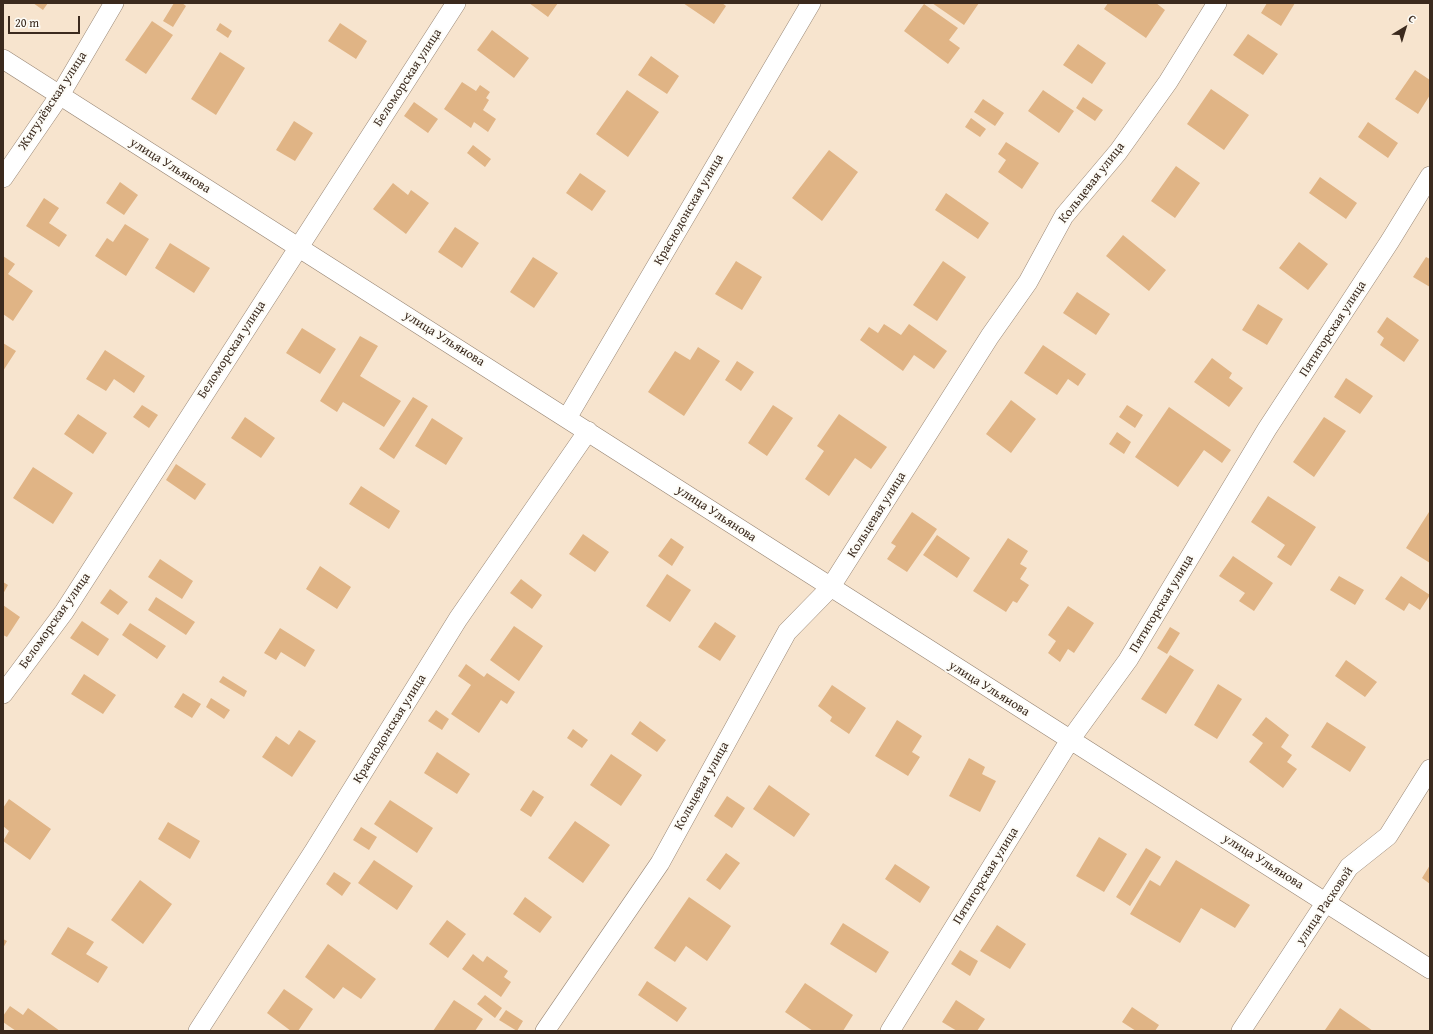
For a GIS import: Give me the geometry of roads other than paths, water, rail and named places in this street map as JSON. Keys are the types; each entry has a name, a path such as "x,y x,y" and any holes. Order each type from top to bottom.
{"street":[{"name":"Жигулёвская улица","path":"3,178 60,95 114,3"},
{"name":"Беломорская улица","path":"3,694 64,612 456,3"},
{"name":"Краснодонская улица","path":"568,418 810,3"},
{"name":"Кольцевая улица","path":"545,1031 660,863 787,632 830,588 990,336 1028,282 1064,216 1118,152 1168,82 1217,3"},
{"name":"улица Ульянова","path":"3,60 568,418 830,588 1430,969"},
{"name":"Пятигорская улица","path":"890,1031 1070,740 1128,660 1267,429 1390,241 1430,176"},
{"name":"Краснодонская улица","path":"198,1031 314,851 458,619 588,431"},
{"name":"улица Расковой","path":"1241,1031 1327,903 1349,867 1388,836 1430,769"}]}
